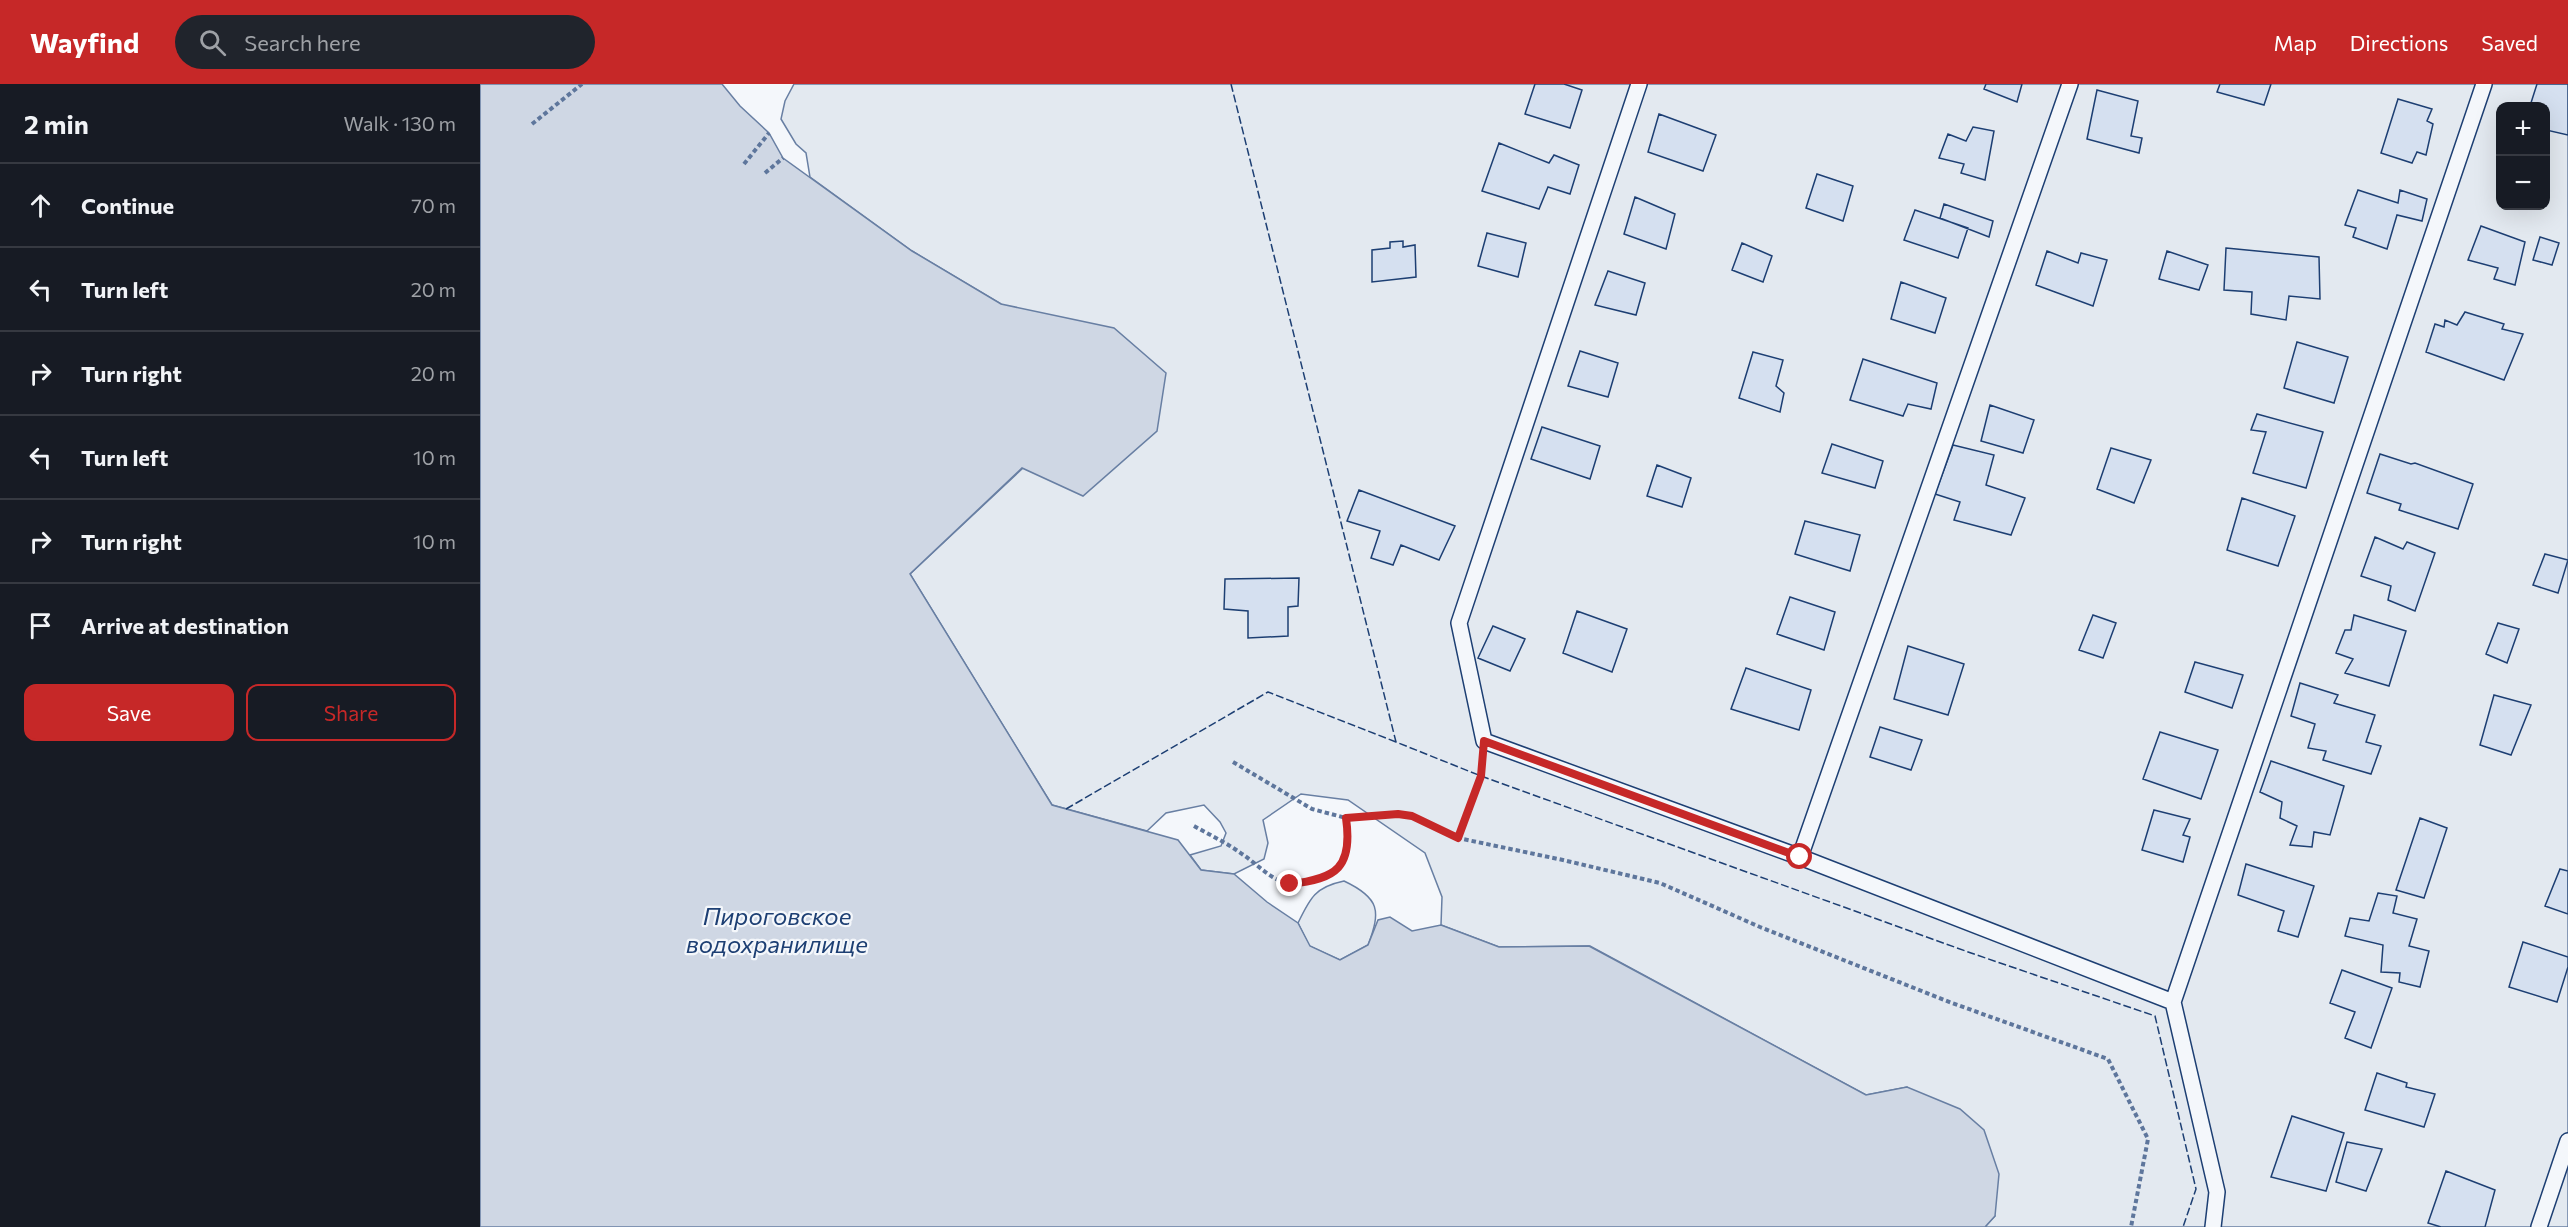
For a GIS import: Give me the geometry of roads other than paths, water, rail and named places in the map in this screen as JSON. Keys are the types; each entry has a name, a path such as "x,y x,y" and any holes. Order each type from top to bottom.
{"lane":[{"path":"1639,84 1459,623 1484,741 1800,857 2173,1002"},
{"path":"1800,857 2070,84"},
{"path":"2213,1227 2217,1192 2173,1002 2484,84"},
{"path":"2539,1227 2568,1141"}],"water":[{"name":"Пироговское водохранилище","path":"480,84 722,84 740,106 769,133 783,158 912,251 1001,304 1114,328 1166,373 1157,431 1083,496 1022,468 910,574 1052,805 1178,840 1201,870 1234,874 1267,902 1298,923 1310,946 1340,960 1368,945 1378,920 1390,917 1412,931 1441,925 1499,947 1589,946 1866,1095 1907,1087 1960,1109 1984,1130 1999,1174 1995,1216 1985,1227 480,1227"}]}
